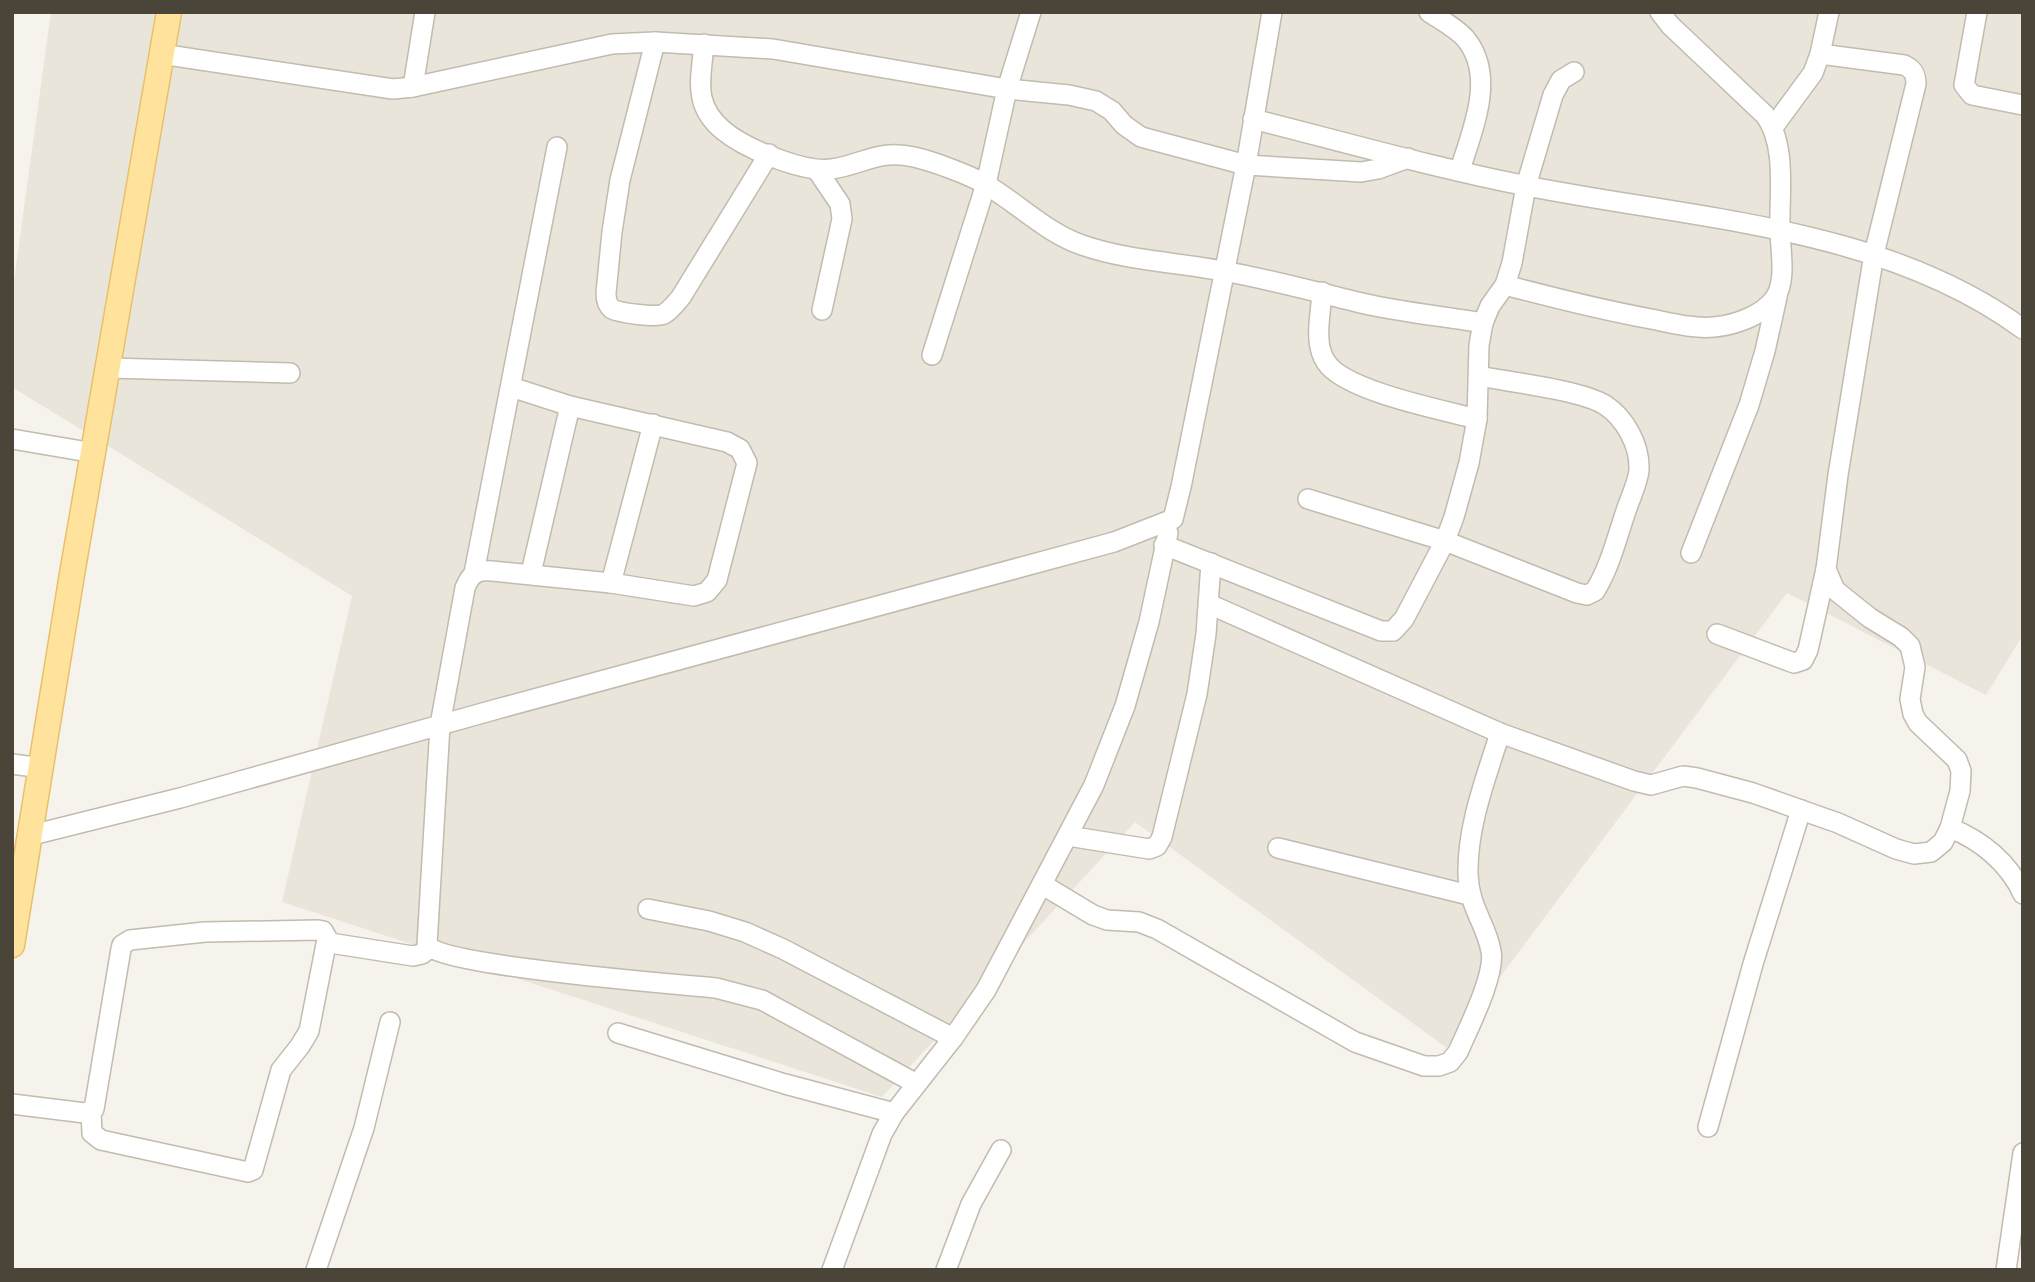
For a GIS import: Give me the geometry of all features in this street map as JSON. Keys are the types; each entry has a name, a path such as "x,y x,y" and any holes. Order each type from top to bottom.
{"main road":[{"path":"12,945 169,12"}],"street":[{"path":"413,87 425,12"},
{"path":"932,355 986,184 1007,89 1031,12"},
{"path":"832,1270 882,1134 915,1083 953,1038 986,990 1094,785 1125,706 1149,622 1164,544 1181,487 1246,165 1272,12"},
{"path":"1429,12 1465,38 1476,55 1481,75 1480,97 1460,170"},
{"path":"1660,12 1670,25 1774,126 1780,174 1781,276 1765,351 1748,405 1691,553"},
{"path":"1774,126 1813,73 1829,12"},
{"path":"1978,12 1964,85 1972,94 2023,105"},
{"path":"162,54 393,89 612,44 655,42 773,49 1096,102 1112,111 1124,125 1141,137 1246,165 1361,172 1408,158"},
{"path":"655,42 620,180 606,293 607,303 613,309 654,316 663,315 671,308 681,297 769,154"},
{"path":"704,44 699,94 706,112 724,131 798,167 817,170 834,168 873,156 896,154 917,158 986,184 1050,229 1081,245 1121,255 1224,271 1322,292 1359,303 1483,323"},
{"path":"1717,634 1794,663 1803,660 1808,650 1826,569 1838,475 1874,254 1916,84 1916,76 1904,65 1820,54"},
{"path":"1164,544 1381,631 1393,631 1404,619 1445,541 1461,496 1477,419 1479,345 1483,323 1490,306 1505,285 1512,263 1526,186 1553,95 1561,80 1574,72"},
{"path":"1253,119 1526,186 1780,231 1874,254 1932,276 1976,298 2023,329"},
{"path":"557,147 474,573 465,587 440,725 426,942 430,948 447,955 487,963 716,988 748,995 762,1000 915,1083"},
{"path":"817,170 836,197 842,219 822,310"},
{"path":"1505,285 1602,310 1687,326 1715,327 1744,320 1763,311 1777,296"},
{"path":"1322,292 1319,340 1325,361 1339,377 1359,386 1477,419"},
{"path":"109,368 290,373"},
{"path":"1308,499 1445,541 1577,593 1595,591 1601,581 1639,471 1637,451 1630,434 1620,418 1604,405 1583,396 1479,376"},
{"path":"474,573 492,570 531,573 694,596 707,592 717,580 747,463 740,449 727,442 570,406 511,387"},
{"path":"531,573 570,406"},
{"path":"611,583 653,424"},
{"path":"12,439 94,453"},
{"path":"32,835 180,798 1114,542 1173,519"},
{"path":"1068,836 1149,849 1157,846 1162,838 1197,694 1209,604 1211,563"},
{"path":"1209,604 1500,733 1634,781 1651,785 1691,776 1753,793 1914,854 1931,852 1943,842 1950,828 1959,791 1961,771 1957,760 1918,723 1913,713 1910,699 1915,667 1910,646 1835,590 1826,569"},
{"path":"1043,885 1093,915 1107,920 1139,922 1157,929 1355,1042 1407,1062 1439,1066 1450,1062 1458,1052 1492,965 1488,940 1469,895 1468,872 1478,805 1500,733"},
{"path":"12,764 42,768"},
{"path":"1708,1127 1753,964 1801,810"},
{"path":"1950,828 1967,834 2000,860 2023,894"},
{"path":"1278,848 1469,895"},
{"path":"648,909 709,921 745,932 783,949 953,1038"},
{"path":"327,939 309,1031 281,1070 253,1170 248,1172 101,1140 92,1133 91,1112 95,1106 121,949 126,942 205,932 321,930 332,944 342,946 413,956 430,948"},
{"path":"316,1270 364,1128 390,1022"},
{"path":"618,1033 785,1084 894,1113"},
{"path":"12,1104 91,1112"},
{"path":"946,1270 971,1204 1001,1150"},
{"path":"2006,1270 2023,1153"}],"shaded area":[{"path":"51,12 2020,12 2023,18 2023,635 1986,695 1787,593 1447,1048 1135,822 882,1097 282,902 352,596 12,387 12,295"}]}
